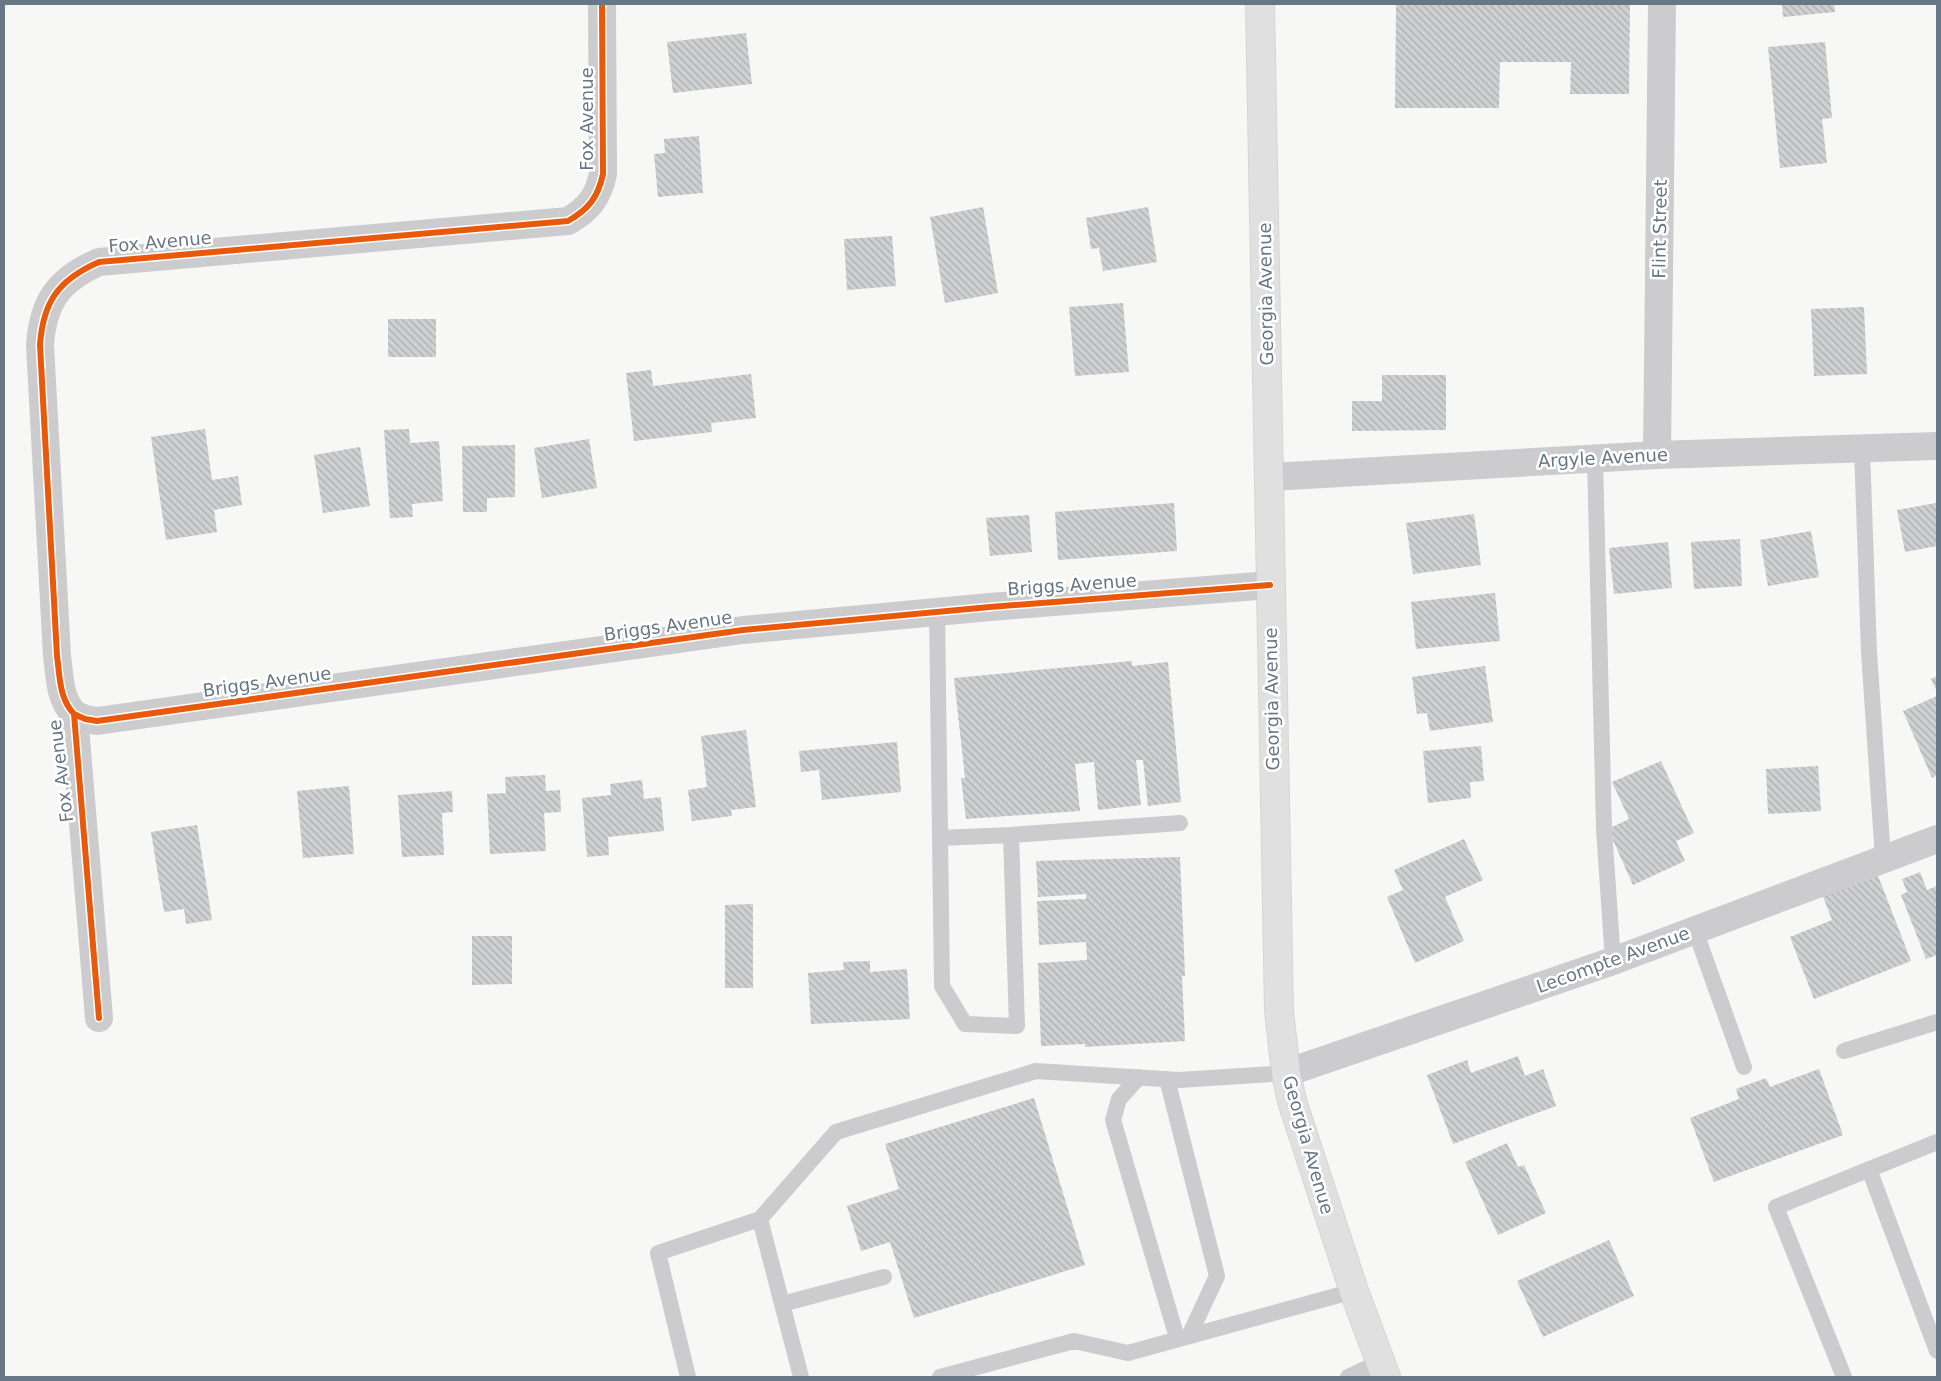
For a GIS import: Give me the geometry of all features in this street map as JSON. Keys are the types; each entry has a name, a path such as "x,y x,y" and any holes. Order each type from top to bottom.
{"main road":[{"name":"Georgia Avenue","path":"1260,4 1279,1011 1286,1073 1305,1147 1383,1370"}],"street":[{"name":"Fox Avenue","path":"99,1018 74,714 66,705 62,694 57,656 40,345 42,321 49,301 63,284 80,271 99,262 568,221 582,213 593,203 600,189 603,174 602,4"},
{"name":"Flint Street","path":"1657,455 1662,4"},
{"name":"Argyle Avenue","path":"1270,477 1657,455 1937,446"},
{"name":"Briggs Avenue","path":"74,714 85,719 97,721 743,630 1270,585"},
{"name":"Lecompte Avenue","path":"1286,1073 1613,962 1937,839"}],"lane":[{"path":"1862,448 1869,652 1883,859"},
{"path":"1595,458 1604,829 1613,962"},
{"path":"937,612 942,986 965,1024 1017,1026 1011,836"},
{"path":"940,838 1011,836 1180,824"},
{"path":"1695,930 1744,1067"},
{"path":"1844,1051 1937,1022"},
{"path":"688,1377 658,1253 760,1219 836,1132 1036,1071 1166,1079 1286,1073"},
{"path":"1139,1077 1119,1099 1114,1120 1183,1336"},
{"path":"1166,1079 1217,1276 1183,1336"},
{"path":"1844,1377 1776,1207 1937,1142"},
{"path":"1869,1169 1937,1351"},
{"path":"760,1219 801,1377"},
{"path":"782,1304 884,1277"},
{"path":"940,1377 1074,1341 1128,1352 1354,1290"},
{"path":"1348,1377 1383,1370"}],"building":[{"path":"1396,4 1630,4 1629,94 1570,94 1571,62 1500,62 1499,108 1395,108"},
{"path":"1782,4 1834,4 1835,12 1783,17"},
{"path":"746,33 752,84 673,93 667,42"},
{"path":"1825,42 1832,118 1822,119 1827,163 1780,168 1768,47"},
{"path":"699,136 703,193 658,197 654,154 665,153 664,139"},
{"path":"983,207 998,293 945,303 930,217"},
{"path":"1148,207 1157,262 1103,271 1099,248 1091,249 1086,218"},
{"path":"892,236 896,286 847,290 844,239"},
{"path":"1123,303 1129,372 1075,376 1069,307"},
{"path":"1864,307 1867,374 1814,376 1811,309"},
{"path":"388,319 436,319 436,357 388,357"},
{"path":"651,370 653,386 751,374 756,418 711,423 712,432 634,441 626,373"},
{"path":"1382,375 1446,375 1446,430 1352,431 1352,401 1382,401"},
{"path":"205,429 212,480 238,476 242,505 214,510 217,532 166,540 151,437"},
{"path":"409,429 410,443 439,441 443,501 412,504 413,517 390,518 384,430"},
{"path":"589,439 597,488 542,498 534,448"},
{"path":"515,445 515,497 487,498 487,512 463,512 462,446"},
{"path":"360,447 370,506 323,513 314,455"},
{"path":"1174,503 1177,551 1058,560 1055,512"},
{"path":"1936,503 1937,546 1905,552 1897,510"},
{"path":"1474,514 1481,565 1413,574 1406,523"},
{"path":"1029,515 1032,552 990,556 986,518"},
{"path":"1811,531 1819,577 1768,586 1760,540"},
{"path":"1740,539 1742,586 1694,589 1691,542"},
{"path":"1668,542 1672,588 1614,594 1609,548"},
{"path":"1495,593 1500,641 1416,649 1411,602"},
{"path":"1132,661 1132,666 1168,662 1181,802 1148,806 1143,760 1136,760 1141,805 1098,810 1094,762 1075,764 1080,811 966,819 961,778 965,778 954,678"},
{"path":"1485,666 1493,722 1430,731 1427,713 1417,714 1412,677"},
{"path":"1937,676 1937,692 1931,679"},
{"path":"1937,696 1937,775 1932,778 1903,711"},
{"path":"746,730 756,807 731,810 732,816 692,821 688,790 707,787 701,736"},
{"path":"897,742 901,792 822,800 819,770 801,772 799,751"},
{"path":"1481,746 1484,781 1470,782 1471,798 1428,803 1423,751"},
{"path":"1661,761 1694,833 1676,841 1685,861 1633,885 1608,829 1629,819 1612,782"},
{"path":"1818,766 1821,811 1768,814 1766,769"},
{"path":"545,775 546,791 560,790 561,812 544,813 546,851 490,854 487,794 506,793 505,777"},
{"path":"642,780 644,799 661,797 664,831 608,837 609,855 587,857 582,798 611,795 610,784"},
{"path":"349,786 354,854 303,858 297,791"},
{"path":"452,791 453,812 442,813 444,855 402,857 398,795"},
{"path":"197,825 212,920 186,924 184,909 164,912 151,832"},
{"path":"1464,839 1483,880 1445,897 1464,941 1415,963 1387,897 1403,890 1394,870"},
{"path":"1180,857 1185,976 1182,976 1185,1041 1085,1047 1085,1044 1041,1046 1038,963 1087,960 1086,942 1039,945 1037,901 1086,899 1086,894 1038,897 1036,861"},
{"path":"1920,872 1927,890 1937,886 1937,955 1926,959 1901,895 1907,892 1902,879"},
{"path":"1877,873 1911,961 1814,999 1790,937 1832,920 1822,894"},
{"path":"753,904 753,988 725,988 725,905"},
{"path":"472,936 512,936 512,984 472,985"},
{"path":"870,961 870,972 907,969 910,1019 811,1024 808,973 844,970 843,962"},
{"path":"1518,1056 1525,1076 1543,1069 1556,1106 1453,1144 1427,1075 1467,1060 1471,1073"},
{"path":"1819,1069 1843,1135 1714,1182 1690,1118 1739,1099 1736,1089 1766,1078 1770,1087"},
{"path":"1034,1098 1085,1265 914,1318 890,1242 861,1251 847,1206 899,1189 885,1144"},
{"path":"1507,1143 1518,1167 1524,1165 1546,1213 1498,1235 1465,1162"},
{"path":"1609,1240 1634,1296 1543,1337 1517,1281"}],"cycle path":[{"path":"99,1018 74,714 65,701 57,656 40,345 49,305 63,285 85,269 99,262 568,221 582,212 592,202 603,174 602,4"},
{"path":"74,714 85,719 97,721 743,630 990,607 1270,585"}]}
